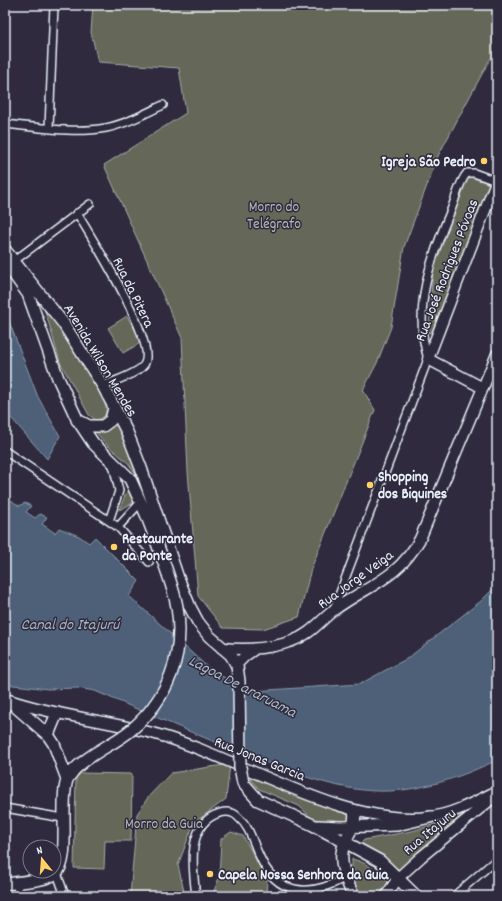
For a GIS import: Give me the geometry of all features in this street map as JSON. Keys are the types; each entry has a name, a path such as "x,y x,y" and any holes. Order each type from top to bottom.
{"main road":[{"name":"Rua José Rodrigues Póvoas","path":"482,388 428,359 497,180"},
{"name":"Avenida Wilson Mendes","path":"5,250 28,294 58,378 77,419 87,436 130,479 157,543 177,607 180,632 178,649 174,667 161,697 145,717 121,738 84,760 71,775"},
{"name":"Avenida Wilson Mendes","path":"10,262 63,323 103,386 127,432 149,488 184,594 198,622 222,648 231,655 237,665"},
{"name":"Rua Jorge Veiga","path":"222,648 257,648 282,644 299,638 313,630 333,611 392,574 411,554 420,539 497,354"},
{"path":"77,419 89,426 103,426 111,420 114,408"},
{"path":"140,503 149,488"},
{"path":"257,648 244,656 237,665 239,681 240,767 243,783 258,800 313,825 380,861 416,896"},
{"path":"7,700 48,735 71,775 63,818 64,855 62,860"},
{"name":"Rua Jonas Garcia","path":"7,700 57,713 160,735 219,756 312,796 354,811 407,817 430,817 452,810 497,791"},
{"path":"48,735 57,713"},
{"name":"Rua Itajuru","path":"386,896 398,878 497,794"},
{"path":"353,896 346,877 341,854 344,842 356,816 354,811"},
{"path":"313,825 340,827 353,825 397,824 430,817"},
{"path":"5,884 35,879"}],"street":[{"path":"49,128 54,5"},
{"path":"5,124 76,130 107,128 163,105"},
{"path":"333,611 428,359 423,338 423,299 426,279 435,247 467,173 474,173 497,180"},
{"path":"10,262 90,204"},
{"name":"Rua da Pitera","path":"77,213 128,302 142,335 146,355 145,364 140,368 103,386"},
{"path":"5,451 118,527 149,562"},
{"path":"109,521 119,491 112,461"},
{"path":"118,527 140,503"},
{"path":"5,808 63,818"},
{"path":"196,896 192,860 194,844 204,823 209,818 222,813 234,813 244,823 266,871 275,881 296,890 319,890 346,877"},
{"path":"454,896 497,859"},
{"path":"59,879 65,896"},
{"path":"17,896 18,882"}],"green space":[{"name":"Morro do Telégrafo","path":"93,5 497,5 497,50 489,61 438,156 404,247 391,327 377,363 363,390 375,410 311,569 299,617 263,629 223,628 198,596 188,472 182,338 104,165 186,113 179,68 98,62 91,32"},
{"path":"468,176 490,184 434,327 431,333 429,333 433,264"},
{"path":"37,291 102,396 106,414 101,419 96,420 89,415 60,362 47,317"},
{"path":"127,316 142,342 123,353 108,328"},
{"path":"117,418 144,485 128,463 106,444 94,430 102,430 107,428"},
{"path":"129,486 135,502 119,510"},
{"name":"Morro da Guia","path":"230,764 226,799 194,823 178,865 185,896 130,896 137,814 149,796 171,773"},
{"path":"248,771 348,814 351,819 349,824 319,825 299,806 259,789 247,776"},
{"path":"79,773 132,774 131,841 105,841 104,869 74,868 76,777"},
{"path":"472,806 465,820 399,870 357,847 364,840 412,831 439,823"},
{"name":"Morro da Guia","path":"231,832 243,836 267,879 266,896 212,896 219,878 221,839"},
{"path":"352,859 367,865 388,882 382,896 358,896"}],"water":[{"path":"5,311 38,397 60,436 47,459 5,411"},
{"name":"Canal do Itajurú","path":"5,496 19,506 25,503 31,506 26,512 35,518 40,514 47,517 42,524 55,533 59,528 79,536 89,543 95,537 139,581 129,596 213,672 253,691 360,684 408,658 481,601 497,585 497,760 445,781 418,788 390,791 354,789 318,781 249,756 95,691 77,688 48,689 5,684"}],"place":[{"name":"Igreja São Pedro","path":"484,161"},
{"name":"Shopping dos Biquines","path":"370,485"},
{"name":"Restaurante da Ponte","path":"114,547"},
{"name":"Capela Nossa Senhora da Guia","path":"210,874"}],"water label":[{"name":"Lagoa De araruama","path":"243,685"}]}
